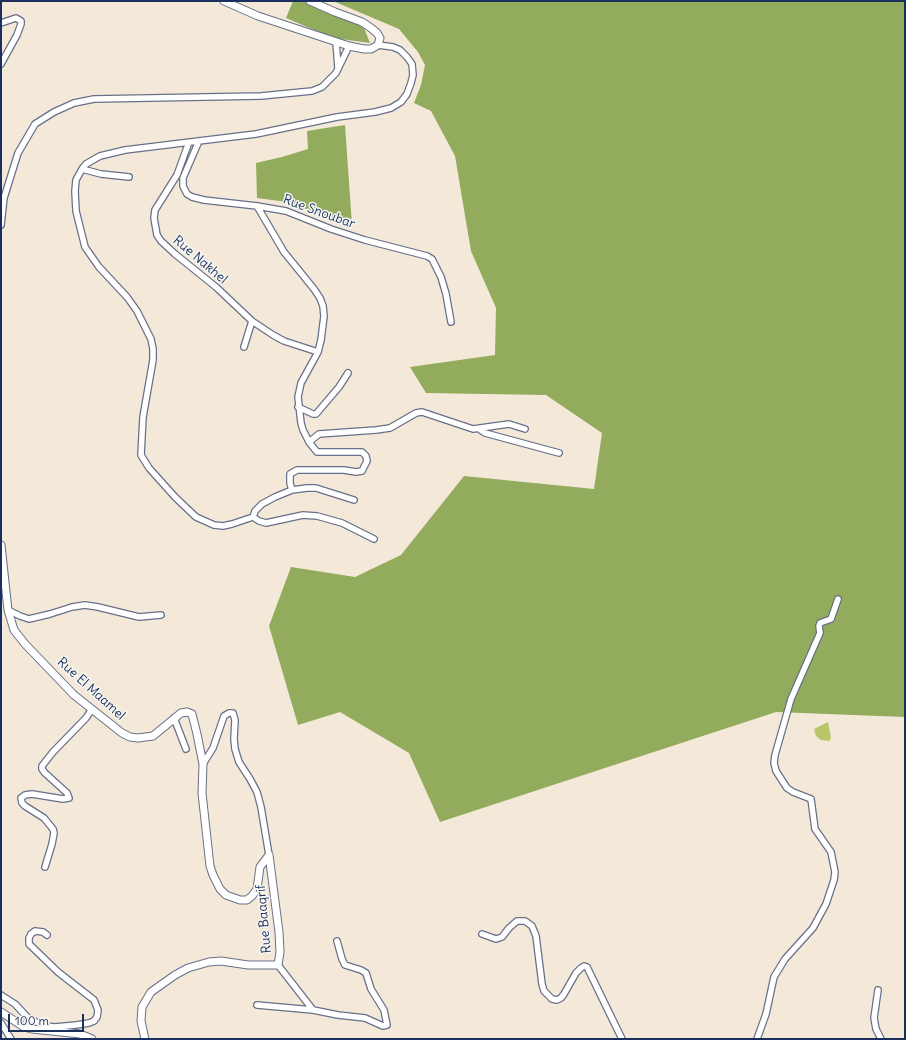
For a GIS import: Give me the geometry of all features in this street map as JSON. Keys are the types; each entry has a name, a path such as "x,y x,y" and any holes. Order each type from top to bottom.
{"street":[{"path":"224,1 258,16 349,46 364,49 371,49 378,45 393,46 400,50 412,64 413,75 407,94 401,102 391,108 376,112 337,117 256,134 125,150 100,156 86,164 76,180 78,223 85,247 99,267 127,297 137,311 151,339 154,349 143,417 141,455 149,468 184,506 204,522 223,526 253,517"},
{"path":"310,1 362,22 377,33 380,38 378,45"},
{"path":"1,23 16,18 21,21 17,35 1,64"},
{"path":"336,42 338,69"},
{"path":"1,225 4,198 18,153 35,124 54,112 74,103 94,99 253,96 312,91 327,82 338,69 349,46"},
{"name":"Rue Nakhel","path":"189,142 177,175 156,210 154,218 157,235 161,241 175,254 216,287 252,321 273,336 318,352"},
{"name":"Rue Snoubar","path":"199,142 183,178 183,186 187,194 204,200 286,211 331,229 365,240 427,256 432,259 441,277 451,322"},
{"path":"82,169 101,174 129,177"},
{"path":"257,206 284,252 314,289 322,302 324,316 318,352 301,383 298,397 300,423 309,442 317,452 362,452 366,456 367,461 362,471 356,472 344,470 297,470 290,474 292,490"},
{"path":"244,347 252,321"},
{"path":"298,407 316,414 339,387 348,373"},
{"path":"309,442 319,434 390,428 416,413 422,412 473,429 509,424 526,429"},
{"path":"479,429 485,433 559,453"},
{"path":"253,517 255,511 262,504 292,490 316,488 354,500"},
{"path":"253,517 266,523 296,516 317,516 342,523 374,539"},
{"name":"Rue El Maamel","path":"1,545 8,610 10,619 19,637 74,695 122,733 130,737 138,738 153,736 174,718 184,712 189,712 192,714 202,764"},
{"path":"757,1039 766,1014 774,977 785,959 813,928 826,904 834,880 834,863 830,852 815,829 811,799 792,792 787,788 776,771 774,763 788,706 820,633 820,623 831,619 838,599"},
{"path":"8,610 20,616 29,618 84,605 139,617 161,615"},
{"path":"45,866 52,844 54,829 44,818 25,806 22,803 21,798 25,795 32,794 63,799 69,798 67,793 43,771 42,766 53,752 86,718 92,709"},
{"path":"229,713 233,713 235,720 234,745 239,762 257,792 269,855 260,867 257,889 247,900 240,900 226,895 220,889 213,875 209,857 202,793 202,764 213,748 224,716 229,713"},
{"path":"174,718 186,749"},
{"name":"Rue Baaqrif","path":"144,1039 141,1016 144,1003 151,992 175,975 188,968 209,962 248,965 278,965 280,959 280,942 269,855"},
{"path":"482,934 496,939 502,937 517,921 525,921 532,926 536,936 544,992 552,999 557,1000 564,994 576,973 584,966 587,966 622,1039"},
{"path":"1,995 15,1004 30,1019 46,1026 55,1027 76,1025 94,1021 97,1017 98,1010 94,1000 58,972 31,947 28,941 31,934 39,931 47,935"},
{"path":"256,1004 313,1010 365,1018 384,1026 387,1025 384,1010 371,989 366,973 345,965 337,941"},
{"path":"278,965 313,1010"},
{"path":"878,990 874,1018 876,1029 881,1039"},
{"path":"1,1012 24,1027 32,1030 69,1032 80,1034 92,1039"},
{"path":"1,1023 11,1039"},
{"path":"69,1032 76,1039"}],"green space":[{"path":"293,1 307,1 364,28 370,43 333,38 286,18"},
{"path":"333,1 905,1 905,717 776,712 440,822 409,753 340,712 298,725 269,626 291,567 355,577 401,555 464,476 594,489 602,433 546,395 426,393 410,367 495,355 496,308 471,251 455,156 431,111 414,103 421,85 425,65 418,52 399,29"},
{"path":"345,125 352,225 287,202 257,198 256,163 308,149 307,131"},
{"path":"828,722 831,738 829,741 821,740 816,736 814,729"}]}
